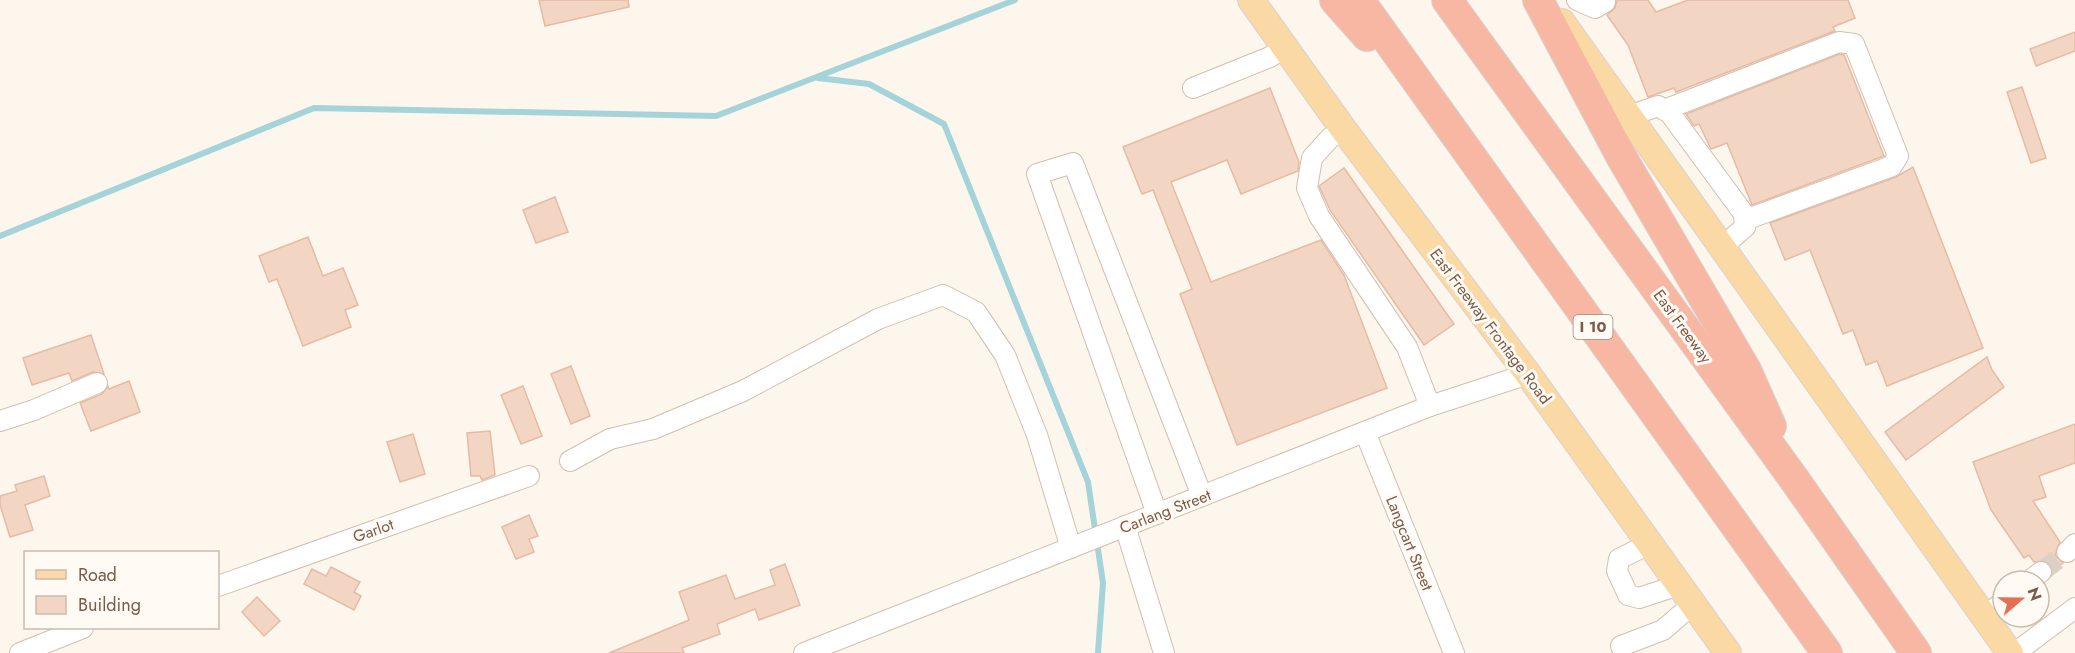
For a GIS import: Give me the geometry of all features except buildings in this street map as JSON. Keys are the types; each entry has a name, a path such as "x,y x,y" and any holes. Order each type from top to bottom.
{"highway":[{"path":"1335,0 1468,153"},
{"name":"I 10","path":"1359,0 1827,653"},
{"name":"East Freeway","path":"1447,0 1794,478 1916,653"},
{"path":"1558,2 1622,158 1746,370 1794,478"}],"main road":[{"name":"East Freeway Frontage Road","path":"1251,0 1344,130 1528,374 1728,653"},
{"path":"1558,2 1629,116 1721,248 1991,605"},
{"path":"2001,629 2010,653"}],"street":[{"path":"1558,2 1595,8 1605,2"},
{"path":"1664,110 1839,42 1854,44 1898,156 1892,166 1745,220"},
{"path":"1193,88 1270,57 1285,48"},
{"path":"1629,116 1658,106 1669,112 1744,214 1745,227 1721,248"},
{"path":"1344,130 1330,138 1312,158 1307,188 1319,216 1407,347 1430,406"},
{"path":"1157,514 1037,174 1073,163 1202,496"},
{"path":"570,461 610,439 653,429 743,391 879,319 943,295 976,312 1005,355 1037,435 1071,548"},
{"name":"Carlang Street","path":"804,653 1430,406 1528,374"},
{"path":"0,421 34,410 97,383"},
{"name":"Langcart Street","path":"1365,432 1454,653"},
{"name":"Garlot","path":"219,586 529,476"},
{"path":"1125,526 1164,653"},
{"path":"1649,544 1619,560 1617,571 1628,595 1639,598 1686,595"},
{"path":"1621,646 1663,630 1686,595"},
{"path":"2015,653 2072,617"},
{"path":"20,653 78,629"}],"waterway":[{"path":"0,236 314,108 716,116 1015,0"},
{"path":"818,78 869,84 944,124 1088,482 1103,583 1098,653"}],"tunnel":[{"path":"2045,569 2067,552"}]}
